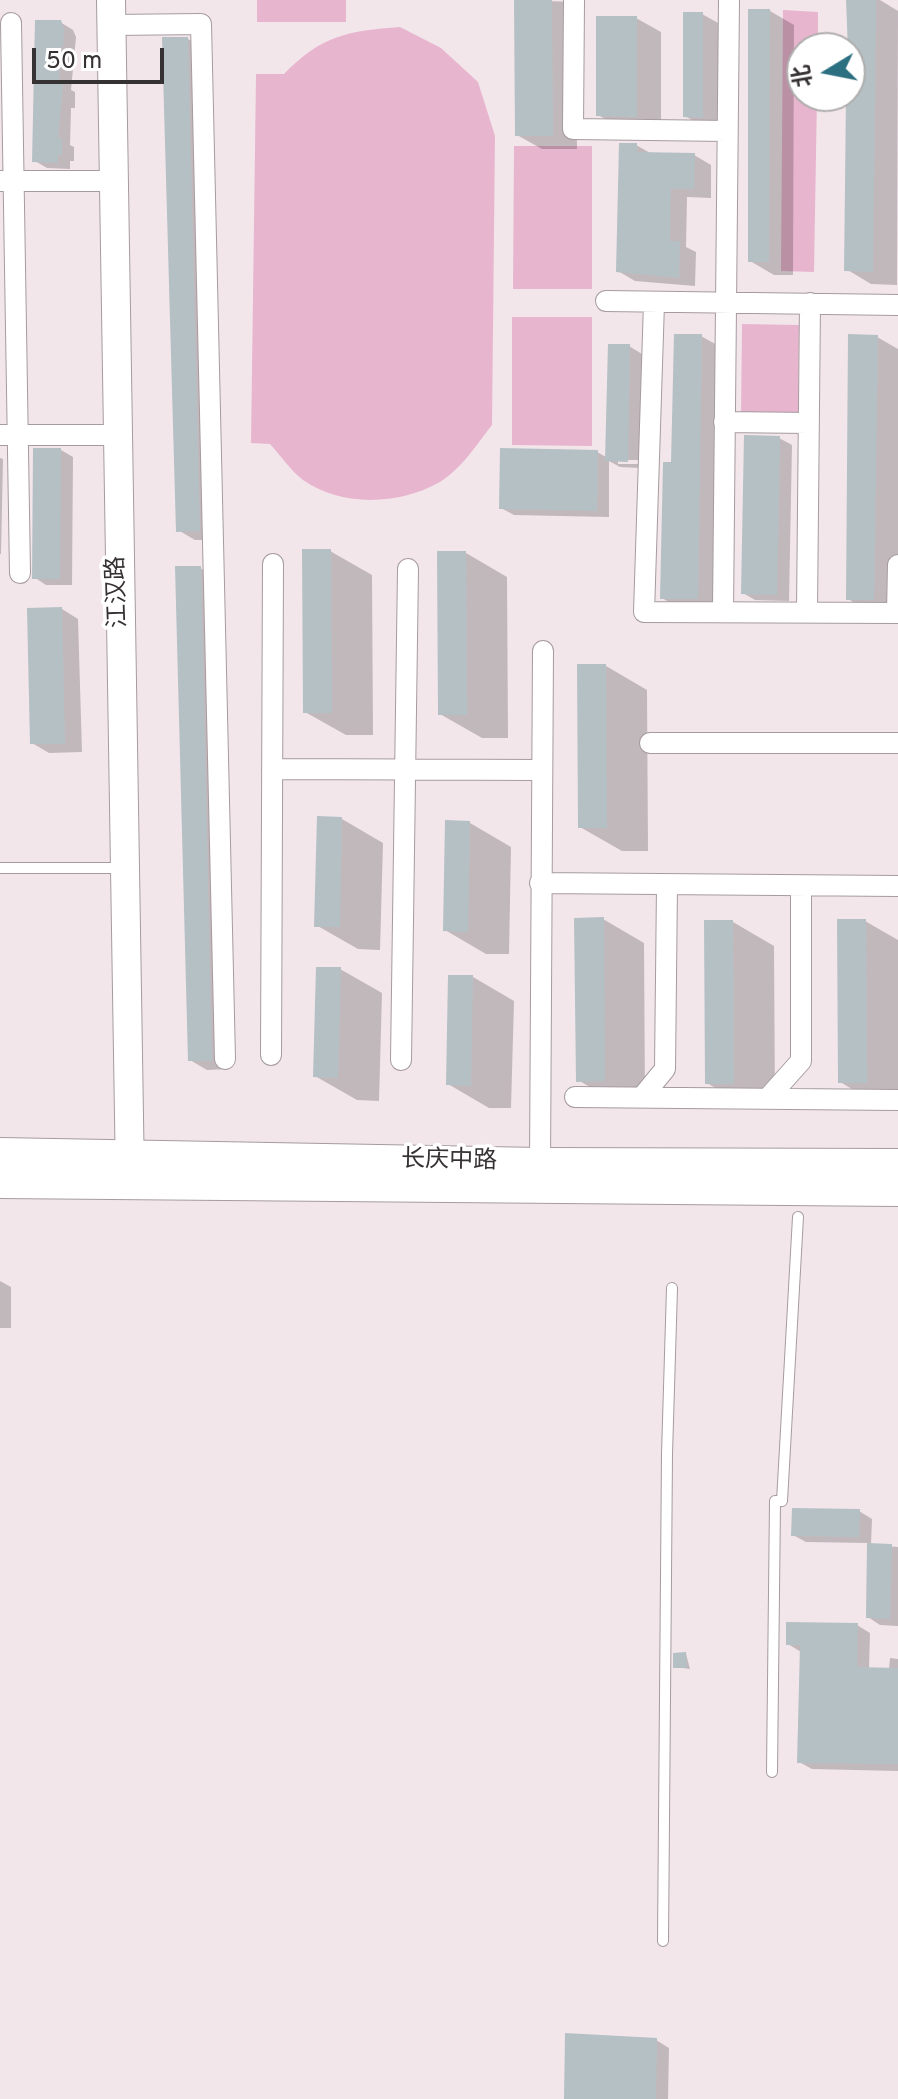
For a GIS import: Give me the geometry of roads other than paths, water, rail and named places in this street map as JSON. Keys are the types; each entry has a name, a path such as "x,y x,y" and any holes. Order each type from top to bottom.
{"main road":[{"name":"长庆中路","path":"0,1154 130,1169 898,1190"},
{"name":"长庆中路","path":"0,1182 130,1169 540,1164 898,1165"}],"street":[{"path":"574,0 573,129 727,131"},
{"path":"723,611 729,0"},
{"path":"111,12 201,24 225,1059"},
{"name":"江汉路","path":"111,12 130,1169"},
{"path":"11,23 7,181 9,435 20,573"},
{"path":"7,181 113,181"},
{"path":"606,301 898,305"},
{"path":"654,303 644,612 897,613 898,565"},
{"path":"807,611 810,303"},
{"path":"724,422 809,423"},
{"path":"9,435 116,435"},
{"path":"271,1055 273,564"},
{"path":"401,1060 408,770 408,569"},
{"path":"540,1164 543,651"},
{"path":"650,743 898,743"},
{"path":"272,769 542,770"},
{"path":"540,883 898,886"},
{"path":"642,1097 665,1069 667,885"},
{"path":"767,1099 801,1061 801,886"},
{"path":"575,1097 898,1100"}],"lane":[{"path":"0,868 127,868"},
{"path":"772,1772 775,1501 782,1501 798,1217"},
{"path":"663,1941 667,1454 672,1288"}]}
